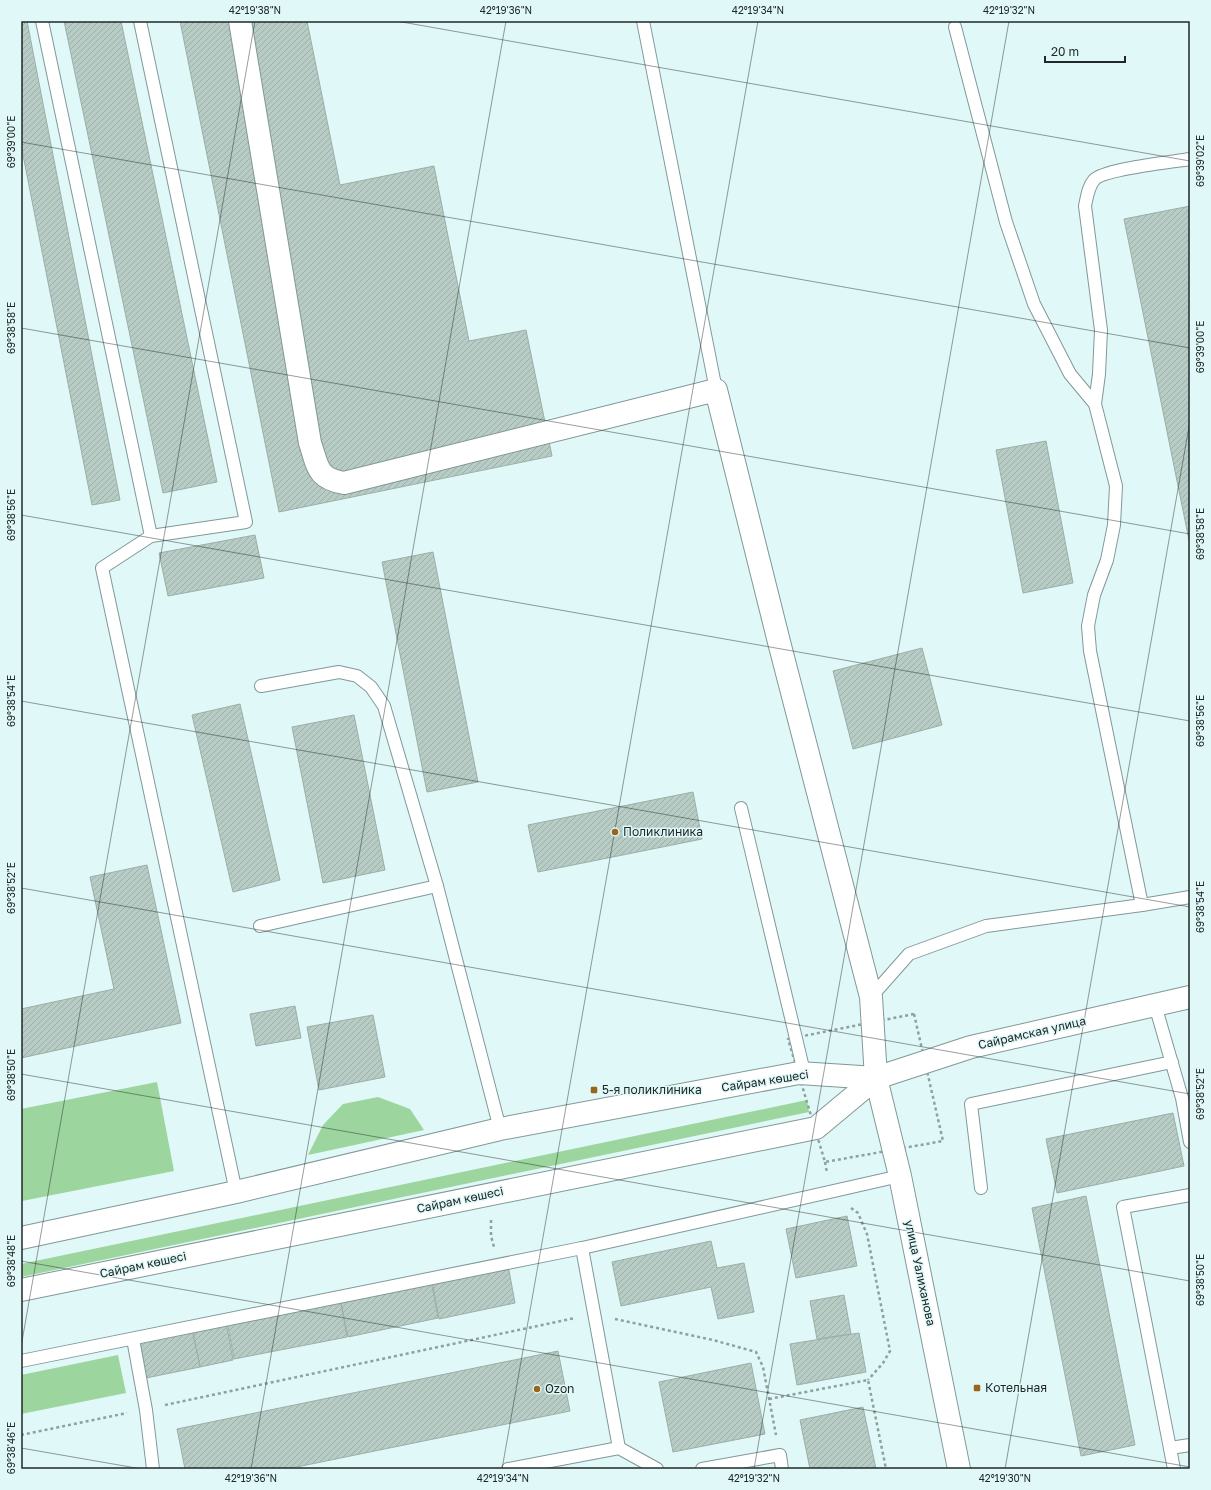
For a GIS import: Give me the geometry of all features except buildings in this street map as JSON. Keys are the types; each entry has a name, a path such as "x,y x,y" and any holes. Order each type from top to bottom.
{"main road":[{"path":"240,21 310,443 320,473 331,481 344,483 716,390"},
{"name":"улица Уалиханова","path":"716,390 779,642 871,997 876,1078 900,1176 959,1469"},
{"name":"Сайрамская улица","path":"876,1078 971,1047 1190,997"},
{"name":"Сайрам көшесі","path":"21,1238 236,1192 500,1129 804,1072 876,1078"},
{"name":"Сайрам көшесі","path":"21,1290 816,1128 876,1078"}],"lane":[{"path":"42,21 152,536"},
{"path":"140,21 246,522 152,536 102,568 236,1192"},
{"path":"643,21 716,390"},
{"path":"955,27 1006,222 1034,304 1070,374 1095,404"},
{"path":"1142,905 1090,651 1088,626 1094,595 1107,560 1114,525 1116,486 1095,404 1099,374 1101,330 1085,206 1088,192 1094,179 1108,173 1190,159"},
{"path":"261,686 339,672 357,676 371,687 384,706 437,886 500,1129"},
{"path":"741,808 804,1072"},
{"path":"260,926 437,886"},
{"path":"871,997 909,954 986,926 1190,897"},
{"path":"1154,1005 1172,1062 1186,1098 1190,1142"},
{"path":"981,1188 971,1104 1172,1062"},
{"path":"21,1361 582,1248 900,1176"},
{"path":"1174,1469 1123,1207 1190,1195"},
{"path":"582,1248 619,1448"},
{"path":"134,1339 154,1469"},
{"path":"1170,1448 1190,1445"},
{"path":"508,1469 619,1448 657,1469"},
{"path":"702,1469 780,1455 782,1469"}],"path":[{"path":"769,1399 868,1380 883,1363 890,1351 867,1234 858,1213 831,1192 824,1162"},
{"path":"21,1435 146,1410 594,1314 713,1340 756,1352 763,1367 780,1455"},
{"path":"868,1380 886,1469"}],"green space":[{"path":"157,1082 174,1171 22,1201 21,1109"},
{"path":"378,1097 410,1109 424,1130 308,1155 323,1125 343,1104"},
{"path":"807,1100 809,1112 21,1277 21,1264"},
{"path":"118,1355 126,1393 21,1414 21,1375"}],"place":[{"name":"Поликлиника","path":"615,832"},
{"name":"5-я поликлиника","path":"594,1090"},
{"name":"Котельная","path":"977,1388"},
{"name":"Ozon","path":"537,1389"}]}
